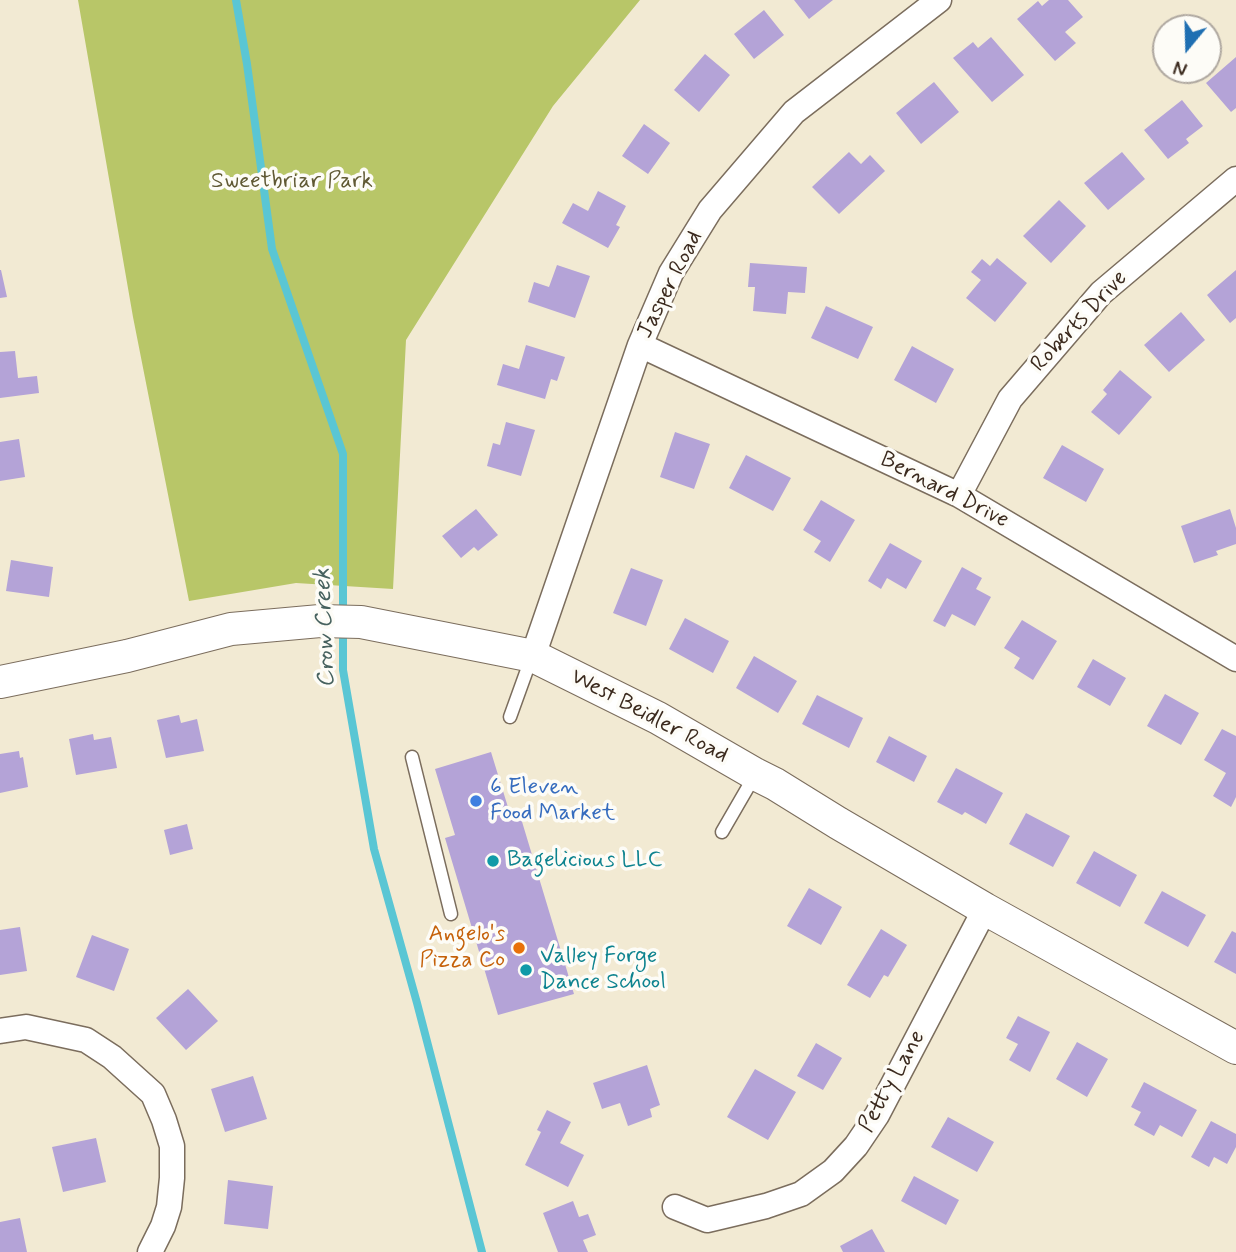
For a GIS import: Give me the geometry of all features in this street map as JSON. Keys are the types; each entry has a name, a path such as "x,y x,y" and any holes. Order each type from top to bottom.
{"street":[{"name":"Jasper Road","path":"533,656 640,345 671,273 710,209 797,109 939,0"},
{"name":"Roberts Drive","path":"959,495 1010,399 1101,293 1236,179"},
{"name":"Bernard Drive","path":"640,345 959,495 1236,659"},
{"name":"West Beidler Road","path":"0,682 127,656 231,629 320,621 361,622 533,656 658,718 985,909 1236,1048"},
{"name":"Petty Lane","path":"675,1208 707,1220 715,1219 801,1194 833,1171 856,1146 877,1115 985,909"},
{"path":"0,1031 26,1027 86,1040 112,1057 153,1094 172,1146 172,1178 169,1207 150,1252"}],"lane":[{"path":"510,718 533,656"},
{"path":"412,757 451,914"},
{"path":"722,832 755,774"}],"green space":[{"name":"Sweetbriar Park","path":"78,0 640,0 553,106 406,340 393,589 296,583 189,601 133,317"}],"building":[{"path":"794,0 833,0 809,19"},
{"path":"1049,0 1068,0 1083,17 1065,32 1076,43 1055,61 1017,19 1038,1 1042,6"},
{"path":"764,10 784,35 754,59 734,34"},
{"path":"991,37 1024,75 992,102 953,58 973,42 978,48"},
{"path":"705,54 730,75 699,112 674,90"},
{"path":"1236,57 1236,108 1231,112 1207,84 1222,84 1222,69"},
{"path":"934,82 959,112 921,144 896,113"},
{"path":"1182,100 1203,126 1186,139 1189,143 1168,159 1144,130"},
{"path":"644,124 670,143 648,174 622,156"},
{"path":"849,152 861,164 870,155 885,171 839,214 812,187"},
{"path":"1122,152 1145,179 1108,210 1084,183"},
{"path":"598,191 626,206 616,225 620,227 608,248 562,223 573,203 588,211"},
{"path":"1059,200 1086,226 1051,263 1023,236"},
{"path":"997,258 1027,283 995,322 966,298 981,280 971,272 982,259 990,266"},
{"path":"750,263 807,267 805,293 788,292 786,314 753,311 755,287 748,287"},
{"path":"557,265 590,276 575,318 528,302 534,282 549,287"},
{"path":"0,270 7,297 0,298"},
{"path":"1236,270 1236,318 1230,323 1207,295"},
{"path":"826,306 873,327 858,359 811,338"},
{"path":"1181,312 1205,340 1169,372 1144,345"},
{"path":"526,345 565,357 557,381 551,379 545,399 497,385 503,364 519,369"},
{"path":"912,346 954,369 936,403 894,380"},
{"path":"15,351 18,378 37,376 39,393 0,398 0,352"},
{"path":"1120,370 1152,397 1119,435 1091,412 1107,394 1103,390"},
{"path":"506,422 535,430 521,476 487,466 493,443 500,445"},
{"path":"675,432 710,444 694,489 660,477"},
{"path":"19,439 25,477 0,481 0,442"},
{"path":"1062,445 1104,469 1086,502 1043,478"},
{"path":"746,455 791,478 773,511 729,488"},
{"path":"821,500 855,520 830,562 814,552 821,541 803,530"},
{"path":"476,509 498,535 478,551 474,547 461,558 442,536"},
{"path":"1230,509 1236,528 1236,544 1216,551 1218,555 1194,563 1181,526"},
{"path":"890,543 922,561 906,589 887,578 881,589 868,581"},
{"path":"11,560 53,567 49,597 6,591"},
{"path":"962,567 982,578 976,589 991,597 975,626 952,614 945,627 933,621"},
{"path":"631,568 663,580 646,626 613,613"},
{"path":"685,618 729,641 713,673 669,649"},
{"path":"1022,620 1057,641 1033,680 1014,668 1020,658 1004,648"},
{"path":"754,656 797,681 778,713 736,688"},
{"path":"1093,659 1126,678 1110,706 1077,687"},
{"path":"1165,694 1199,713 1181,745 1147,726"},
{"path":"817,695 863,718 849,748 802,724"},
{"path":"179,715 181,723 197,719 204,751 166,758 157,720"},
{"path":"1222,729 1236,736 1236,797 1231,807 1213,796 1226,773 1204,760"},
{"path":"93,734 94,740 111,737 117,768 76,775 69,739"},
{"path":"889,736 927,756 914,782 876,762"},
{"path":"19,751 20,758 23,757 28,787 0,793 0,754"},
{"path":"491,752 511,817 520,815 574,994 498,1015 445,838 455,835 435,769"},
{"path":"956,768 1003,793 986,824 965,812 962,815 937,802"},
{"path":"1026,813 1070,836 1053,867 1009,844"},
{"path":"187,824 193,849 170,855 164,830"},
{"path":"1094,851 1137,875 1120,907 1076,883"},
{"path":"809,888 842,907 821,945 787,926"},
{"path":"1162,891 1206,915 1188,947 1144,923"},
{"path":"20,927 27,971 0,975 0,930"},
{"path":"881,929 907,945 888,977 884,975 870,998 847,985"},
{"path":"1232,931 1236,933 1236,974 1214,962"},
{"path":"92,935 129,949 114,991 76,977"},
{"path":"188,989 218,1021 186,1050 156,1018"},
{"path":"1018,1016 1050,1032 1030,1072 1009,1060 1018,1044 1006,1038"},
{"path":"1077,1042 1108,1059 1087,1097 1056,1079"},
{"path":"816,1043 842,1058 823,1090 797,1076"},
{"path":"647,1065 660,1105 650,1109 652,1117 628,1126 620,1103 602,1109 593,1083"},
{"path":"755,1069 796,1092 768,1140 727,1117"},
{"path":"253,1076 267,1119 225,1132 211,1089"},
{"path":"1144,1082 1197,1110 1182,1137 1160,1125 1154,1136 1134,1125 1141,1112 1131,1107"},
{"path":"547,1110 571,1122 560,1143 584,1155 568,1187 525,1165 541,1132 537,1130"},
{"path":"948,1117 994,1142 977,1172 931,1147"},
{"path":"1211,1121 1236,1134 1236,1147 1227,1164 1214,1157 1209,1167 1191,1157"},
{"path":"96,1138 106,1182 63,1192 52,1147"},
{"path":"914,1176 959,1200 946,1225 901,1201"},
{"path":"228,1180 273,1186 268,1229 224,1224"},
{"path":"573,1201 579,1217 588,1214 596,1235 583,1240 588,1252 558,1252 543,1213"},
{"path":"20,1218 27,1252 0,1252 0,1222"},
{"path":"872,1229 885,1252 843,1252 840,1246"}],"waterway":[{"name":"Crow Creek","path":"236,0 272,249 343,454 343,616"},
{"name":"Crow Creek","path":"343,629 343,670 374,849 482,1252"}],"place":[{"name":"6 Eleven Food Market","path":"476,801"},
{"name":"Bagelicious LLC","path":"493,861"},
{"name":"Angelo's Pizza Co","path":"519,948"},
{"name":"Valley Forge Dance School","path":"526,970"}]}
